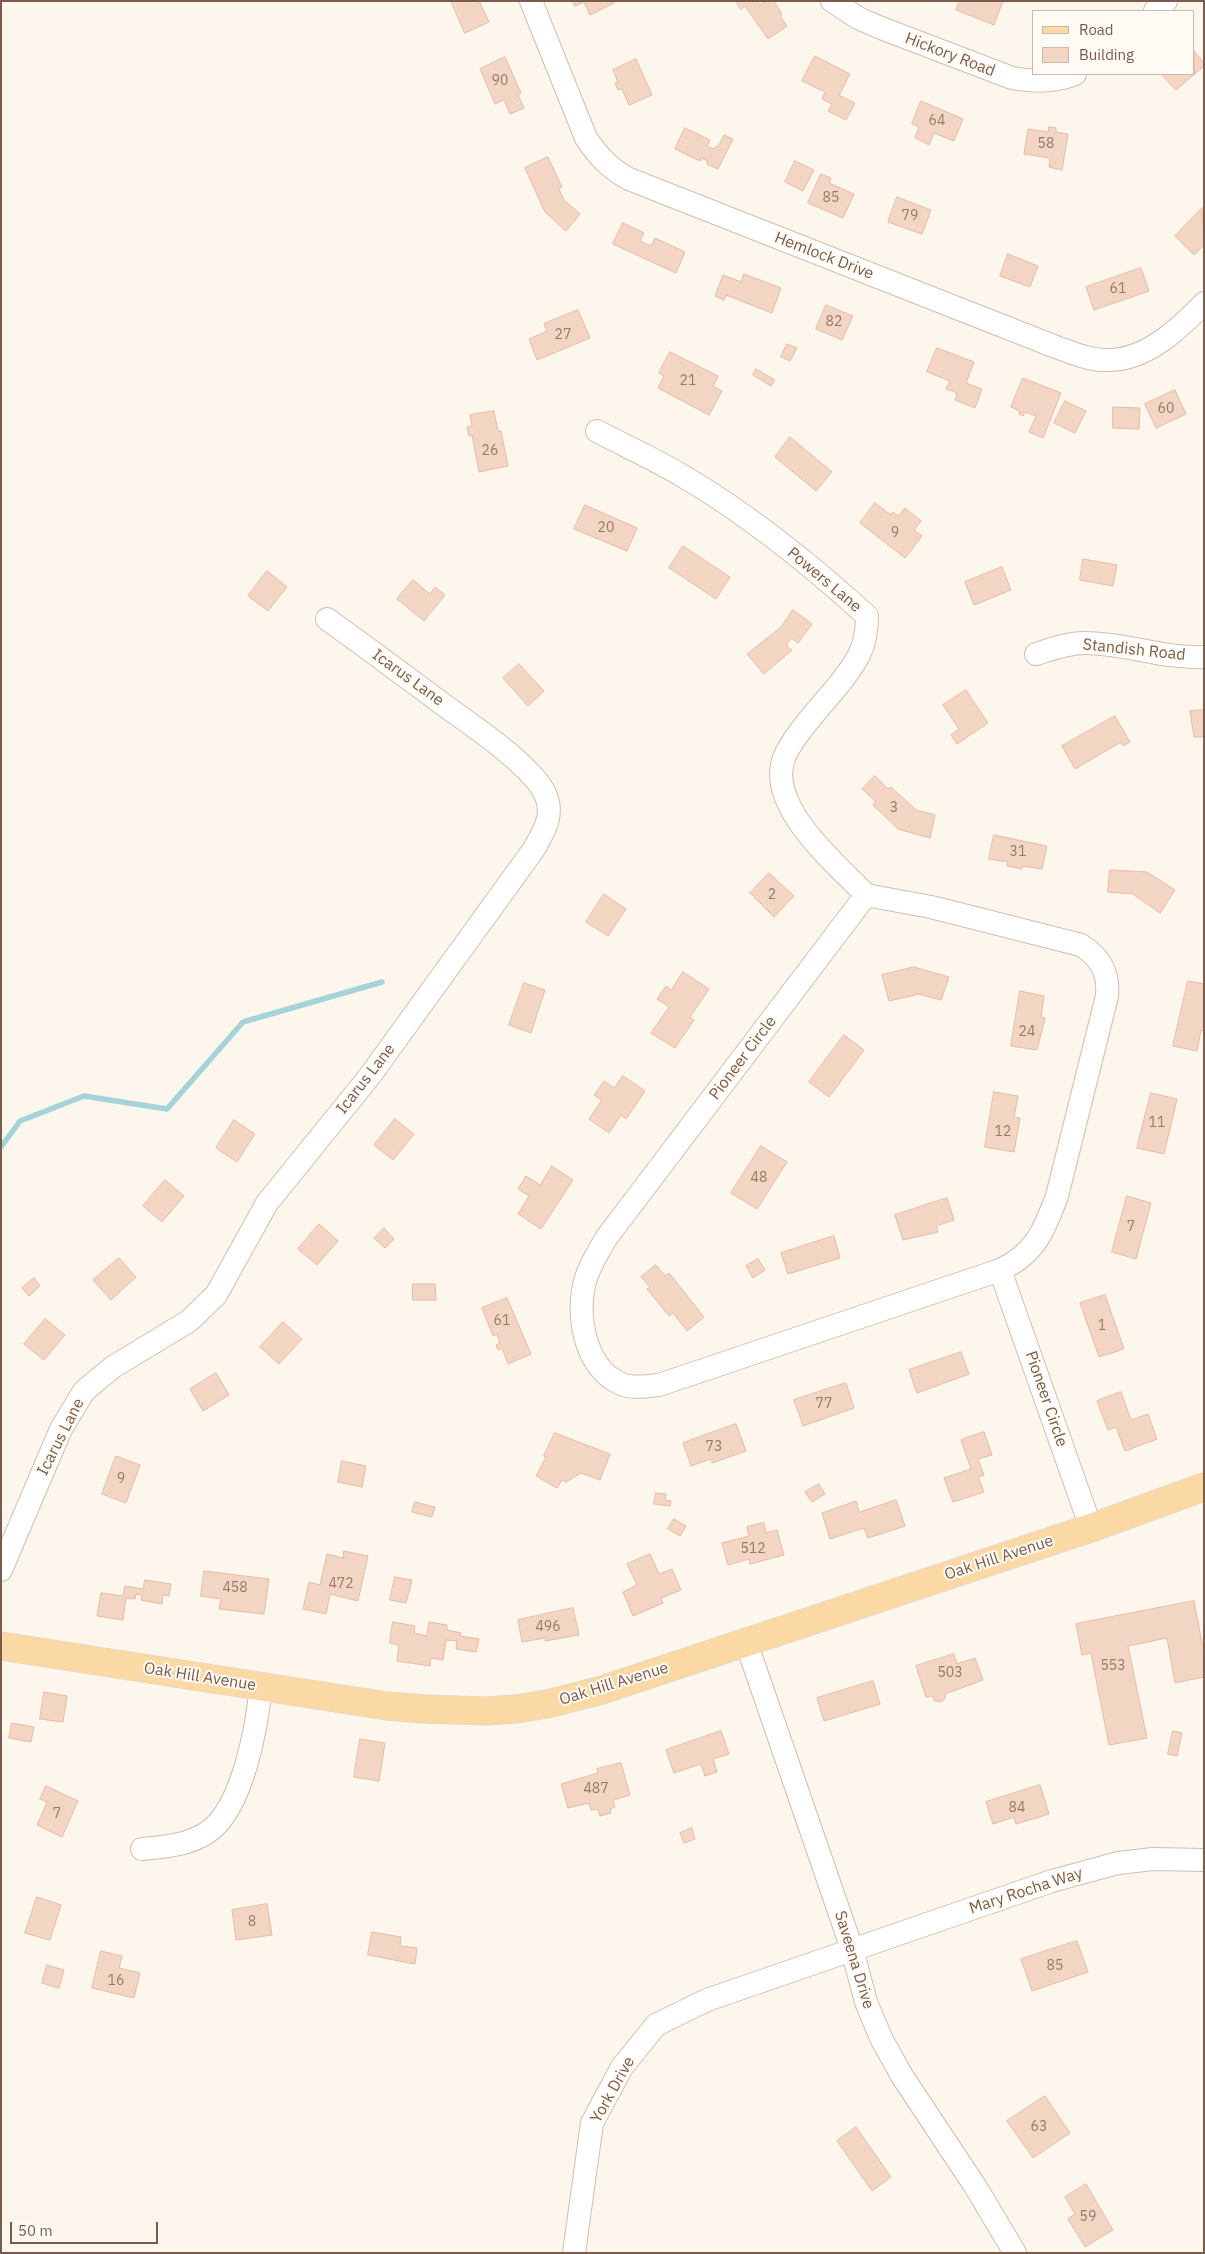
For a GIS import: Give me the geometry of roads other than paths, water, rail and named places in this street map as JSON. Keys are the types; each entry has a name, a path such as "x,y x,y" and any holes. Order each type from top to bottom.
{"main road":[{"name":"Oak Hill Avenue","path":"1,1646 396,1706 458,1711 497,1710 547,1704 576,1697 746,1642 1091,1528 1204,1487"}],"street":[{"name":"Hemlock Drive","path":"531,1 586,138 600,158 629,179 1088,358 1118,360 1145,350 1177,328 1204,304"},
{"name":"Hickory Road","path":"832,1 858,18 881,28 1012,78 1044,81 1071,75"},
{"path":"1156,10 1166,1"},
{"name":"Powers Lane","path":"597,431 680,474 731,506 833,584 867,616 867,632 860,655 802,729 784,757 780,774 782,789 791,811 806,831 866,895"},
{"name":"Icarus Lane","path":"1,1570 61,1429 84,1391 113,1367 189,1321 216,1295 267,1203 369,1077 528,857 546,829 550,817 549,805 538,782 500,747 327,619"},
{"name":"Standish Road","path":"1036,654 1063,646 1084,643 1179,656 1204,656"},
{"name":"Pioneer Circle","path":"866,895 931,907 1073,942 1096,956 1105,971 1107,996 1057,1196 1048,1222 1029,1252 1016,1262 1000,1270 659,1385 637,1387 621,1384 606,1375 595,1360 587,1341 582,1320 586,1278 607,1236 866,895"},
{"name":"Pioneer Circle","path":"1000,1270 1091,1528"},
{"name":"Saveena Drive","path":"746,1642 852,1949 866,2002 881,2038 902,2076 975,2186 1015,2253"},
{"path":"142,1849 175,1845 193,1840 220,1822 242,1778 251,1752 258,1719 261,1686"},
{"name":"Mary Rocha Way","path":"852,1949 1052,1881 1118,1863 1153,1859 1204,1860"},
{"name":"York Drive","path":"574,2253 592,2123 622,2067 656,2025 707,2000 852,1949"}],"waterway":[{"path":"1,1147 20,1121 84,1096 167,1109 243,1022 382,982"}]}
